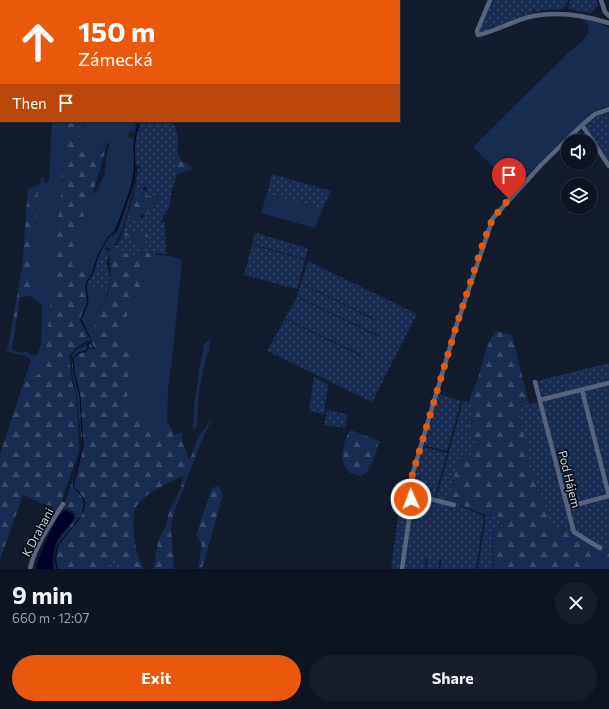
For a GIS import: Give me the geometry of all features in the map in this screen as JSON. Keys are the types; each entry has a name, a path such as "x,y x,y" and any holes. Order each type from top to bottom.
{"street":[{"path":"490,0 477,31 478,35 533,16 560,13 595,18 609,23"},
{"path":"601,0 608,14"},
{"path":"402,569 411,505 410,496 408,493 456,327 493,218 541,165 582,125 595,114 609,109"},
{"path":"582,125 609,166"},
{"name":"Pod Hájem","path":"535,382 574,532 600,548"},
{"path":"540,400 609,383"},
{"path":"567,507 609,496 582,390"},
{"path":"410,496 415,495 454,505"},
{"name":"K Drahani","path":"30,569 32,560 46,531 63,504"}],"green space":[{"path":"492,0 569,0 563,9 536,12 535,9 532,10 533,12 480,34 479,30"},
{"path":"571,0 596,0 598,5 591,13 570,9 568,7"},
{"path":"581,19 593,19 609,28 609,106 593,112 570,134 561,134 561,143 518,184 494,168 474,148 475,145 583,40 589,32 589,28"},
{"path":"607,110 609,113 609,162 597,145 597,134 589,134 585,128 591,119"},
{"path":"52,122 67,122 62,166 61,194 51,273 53,283 43,371 23,384 31,360 25,356 6,351 8,346 13,350 23,353 25,351 36,356 39,352 42,332 42,305 30,296 38,192 34,187 40,184 41,178 44,177 44,183 49,181"},
{"path":"67,122 84,122 79,140 96,153 107,144 93,193 85,192 87,203 79,231 78,243 71,265 94,272 87,284 89,290 80,319 88,338 93,333 97,314 107,298 111,280 111,253 109,252 111,249 118,246 133,258 143,252 157,253 149,264 139,292 131,301 125,322 120,330 129,355 127,413 149,422 149,428 167,432 167,421 175,435 183,432 182,442 189,459 197,439 213,417 204,435 173,515 171,528 174,569 152,569 154,566 158,541 166,526 169,511 181,488 182,476 158,488 142,500 136,508 133,520 134,534 137,554 143,569 127,569 115,558 102,569 55,569 55,555 58,542 76,518 75,513 72,510 63,509 81,456 82,448 77,394 72,373 72,356 74,352 88,344 88,340 77,347 69,355 72,383 76,394 79,451 61,503 55,511 52,506 40,503 23,495 0,559 0,455 23,384 43,371 53,283 51,273 61,194 62,166"},
{"path":"85,122 136,122 135,131 129,132 128,137 134,139 133,174 129,193 111,238 118,231 134,185 128,210 116,242 112,249 105,247 94,272 71,265 78,243 79,231 87,203 85,192 95,193 104,176 110,142 96,153 79,140"},
{"path":"173,122 176,128 178,139 178,155 174,156 177,174 172,190 169,208 161,222 165,223 166,254 143,252 133,258 117,247 122,235 129,237 144,247 149,235 123,232 127,218 142,218 154,207 155,208 159,197 134,194 138,169 141,169 141,166 135,165 135,132 139,131 141,123","holes":["144,186 146,186 147,189 145,195 146,191 142,190"]},
{"path":"178,155 182,161 193,168 192,170 177,174 174,156"},
{"path":"272,174 331,191 323,209 267,194"},
{"path":"34,187 38,192 30,296 20,297 12,348 8,346 22,268 28,188"},
{"path":"134,194 159,197 157,204 146,216 141,214 140,220 127,218"},
{"path":"267,194 323,209 315,228 261,213"},
{"path":"123,232 150,235 145,247 129,237 122,235"},
{"path":"255,233 308,248 305,259 252,244"},
{"path":"252,245 305,260 297,289 244,275"},
{"path":"105,247 105,250 111,253 107,260 110,279 108,290 89,290 87,284"},
{"path":"157,255 184,260 182,260 168,387 167,432 149,428 149,422 127,413 129,355 120,330 125,322 131,301 139,292 149,264"},
{"path":"308,261 417,314 372,402 267,351 285,319 361,356 362,355 285,318 297,297 379,337 380,336 297,296 301,284 374,320 375,319 301,283"},
{"path":"89,290 108,290 97,314 91,336 88,338 80,319"},
{"path":"496,331 512,335 529,404 518,407 533,475 553,529 562,528 609,549 609,559 600,553 601,549 583,569 494,569 492,533 505,525 498,516 486,515 461,505 447,503 460,455 471,457 476,439 465,436 474,404 469,403 471,394 478,379 487,347"},
{"path":"210,338 209,350 199,392 197,426 193,431 194,406 201,359 204,344"},
{"path":"609,363 609,381 541,399 537,381"},
{"path":"314,377 328,384 324,414 309,411"},
{"path":"609,384 609,490 584,391"},
{"path":"581,392 608,496 568,506 542,402"},
{"path":"439,394 461,401 447,451 424,445"},
{"path":"463,401 474,404 466,436 476,439 471,457 460,455 447,503 436,500"},
{"path":"539,402 570,525 566,527 570,526 572,532 562,527 553,530 533,475 518,407"},
{"path":"327,410 347,414 345,428 324,425"},
{"path":"351,430 379,441 371,465 361,476 350,473 343,462 344,444"},
{"path":"423,447 447,453 434,500 409,493"},
{"path":"218,486 223,494 202,569 198,569 202,545 196,535 212,488"},
{"path":"401,493 407,494 410,500 401,569 391,569"},
{"path":"416,497 460,506 484,516 476,569 440,569 442,559 440,559 438,569 426,569 428,559 425,558 425,569 403,569 413,499"},
{"path":"609,497 609,549 601,547 601,545 574,530 569,509 570,507"},
{"path":"486,515 498,516 505,524 492,533 493,569 478,569"},
{"path":"601,547 604,556 609,559 609,569 583,569"},
{"path":"115,558 127,569 102,569"}],"shaded area":[{"path":"67,511 73,514 74,518 57,541 53,555 53,569 36,569 55,523 61,513"}],"waterway":[{"path":"90,338 81,320 88,302 86,284 93,272 98,255 109,236 116,230 133,183 135,166 134,147 138,122"},
{"path":"57,569 56,556 59,544 80,516 84,504 82,496 73,486 83,446 80,396 74,373 73,358 78,353 86,351 91,340"},
{"path":"91,342 94,349"}],"route":[{"path":"411,499 408,493 409,486 464,301 484,240 493,218 509,199"}]}
